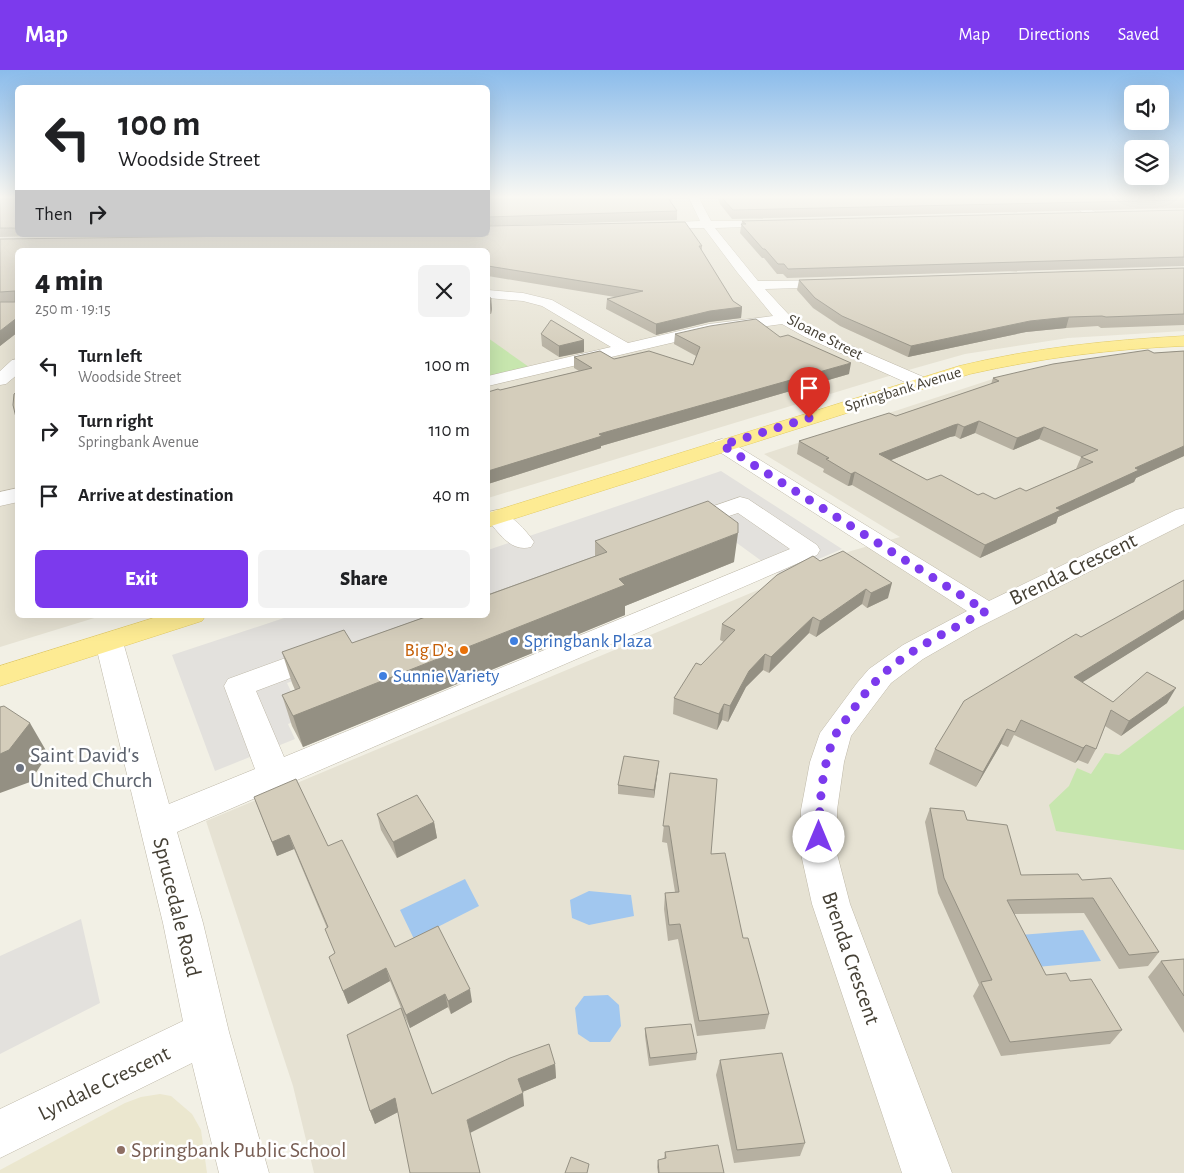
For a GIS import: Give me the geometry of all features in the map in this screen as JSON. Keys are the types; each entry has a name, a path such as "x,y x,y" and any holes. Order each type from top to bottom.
{"main road":[{"name":"Springbank Avenue","path":"492,518 922,382 1005,360 1056,351 1108,345 1184,341"},
{"path":"0,676 183,618"}],"street":[{"name":"Sloane Street","path":"727,249 773,308 785,319 811,334 922,382"},
{"path":"755,285 850,282"},
{"path":"490,294 523,297 547,303 626,348"},
{"path":"490,381 709,329 785,319"},
{"path":"0,380 15,367"},
{"path":"722,445 986,611"},
{"path":"0,499 15,496"},
{"path":"156,825 808,550 740,504 666,530"},
{"name":"Brenda Crescent","path":"927,1173 830,904 820,854 819,810 827,762 836,733 880,676 915,651 986,611 1184,515"},
{"path":"492,518 522,542"},
{"name":"Sprucedale Road","path":"109,642 182,923 207,1032 244,1173"},
{"path":"275,776 239,686 350,645"},
{"name":"Lyndale Crescent","path":"0,1134 207,1032"}],"shaded area":[{"path":"0,249 15,249 15,618 94,618 0,647"},
{"path":"490,249 1184,249 1184,331 1068,338 965,354 490,497"},
{"path":"1184,352 1184,1173 314,1173 293,1086 206,821 851,551 900,537 764,454 1002,376 1025,371"},
{"path":"721,471 842,549 781,575 708,522 588,579 490,616 490,549"},
{"path":"284,618 483,618 360,664 356,658 287,683 304,718 288,724 295,739 215,771 172,655"},
{"path":"81,919 100,1003 0,1054 0,956"},
{"name":"Springbank Public School","path":"160,1094 171,1096 192,1114 201,1130 207,1173 0,1173 0,1170 125,1103 141,1097"}],"green space":[{"path":"490,339 529,367 490,376"},
{"path":"1184,706 1184,850 1056,831 1049,805 1069,786 1077,768 1091,774 1105,753 1119,755"}],"water":[{"path":"465,879 479,906 414,939 400,910"},
{"path":"589,891 631,895 634,916 589,925 572,918 570,900"},
{"path":"1083,930 1101,961 1037,967 1020,935"},
{"path":"608,995 619,1005 621,1026 610,1042 590,1042 578,1034 575,1008 584,996"}],"building":[{"path":"0,249 15,249 15,291 0,292"},
{"path":"490,249 701,249 733,301 742,307 710,311 656,324 607,299 643,291 490,266"},
{"path":"765,249 1184,249 1184,257 788,269 784,264 778,264"},
{"path":"1184,268 1184,314 1069,317 1030,321 911,346 842,316 815,298 799,280"},
{"path":"0,302 15,302 15,319 0,331"},
{"path":"756,319 780,337 788,335 851,363 599,434 602,436 490,470 490,391 592,368 574,357 600,351 614,359 649,351 693,365 700,347 675,334"},
{"path":"551,320 584,340 559,346 541,334"},
{"path":"1148,350 1154,353 1184,351 1184,446 1135,468 1139,470 1056,508 1061,510 985,545 855,472 851,474 826,459 829,458 799,441 889,413 896,416 999,381 993,378 1053,364","holes":["979,421 1017,438 1044,427 1098,450 1081,457 1093,462 1026,491 1020,488 995,499 983,493 978,495 941,475 927,480 879,454 954,425 958,424 964,427"]},
{"path":"15,393 15,413 13,405"},
{"path":"708,501 738,523 738,533 619,579 625,585 293,716 282,695 300,688 282,652 344,630 352,643 423,618 490,618 490,594 607,552 595,541"},
{"path":"843,551 892,583 871,593 866,589 820,621 813,617 771,657 765,654 749,671 730,706 724,704 719,714 674,698 696,663 701,665 735,630 722,624 777,575 813,556 820,561"},
{"path":"1184,580 1184,610 1074,677 1113,702 1147,672 1176,688 1129,721 1111,710 1096,749 1086,745 1083,748 1021,720 1015,732 1007,729 983,772 935,749 964,701 1076,634 1081,637"},
{"path":"4,706 30,723 9,750 0,754 0,707"},
{"path":"624,756 659,761 654,790 618,785"},
{"path":"670,773 717,779 711,854 725,853 743,938 748,938 769,1014 699,1021 680,924 669,925 665,893 679,892 669,826 663,826"},
{"path":"296,779 328,846 342,840 395,947 438,926 470,989 448,1001 445,994 406,1015 386,968 343,991 329,957 335,953 325,929 328,927 289,835 272,842 254,797"},
{"path":"417,795 434,822 393,842 377,814"},
{"path":"930,808 964,811 967,820 1007,825 1021,875 1078,874 1082,880 1111,878 1159,952 1129,955 1093,898 1007,900 1046,975 1066,973 1070,981 1091,979 1122,1030 1010,1042 981,982 992,980 944,878"},
{"path":"1184,959 1184,996 1161,961"},
{"path":"401,1008 432,1094 510,1058 549,1044 555,1064 518,1079 523,1093 467,1120 480,1173 410,1173 395,1098 370,1111 347,1035"},
{"path":"691,1024 697,1053 650,1058 645,1028"},
{"path":"782,1053 805,1143 737,1150 720,1060"},
{"path":"718,1145 724,1173 659,1173 658,1160 666,1158 665,1152"},
{"path":"571,1157 589,1164 587,1173 565,1173"}],"place":[{"name":"Springbank Plaza","path":"514,641"},
{"name":"Big D's","path":"464,650"},
{"name":"Sunnie Variety","path":"383,676"},
{"name":"Saint David's United Church","path":"20,768"},
{"name":"Springbank Public School","path":"121,1150"}],"route":[{"path":"809,418 722,445 743,460 986,611 915,651 880,676 836,733 827,762 819,810 819,837"}]}
